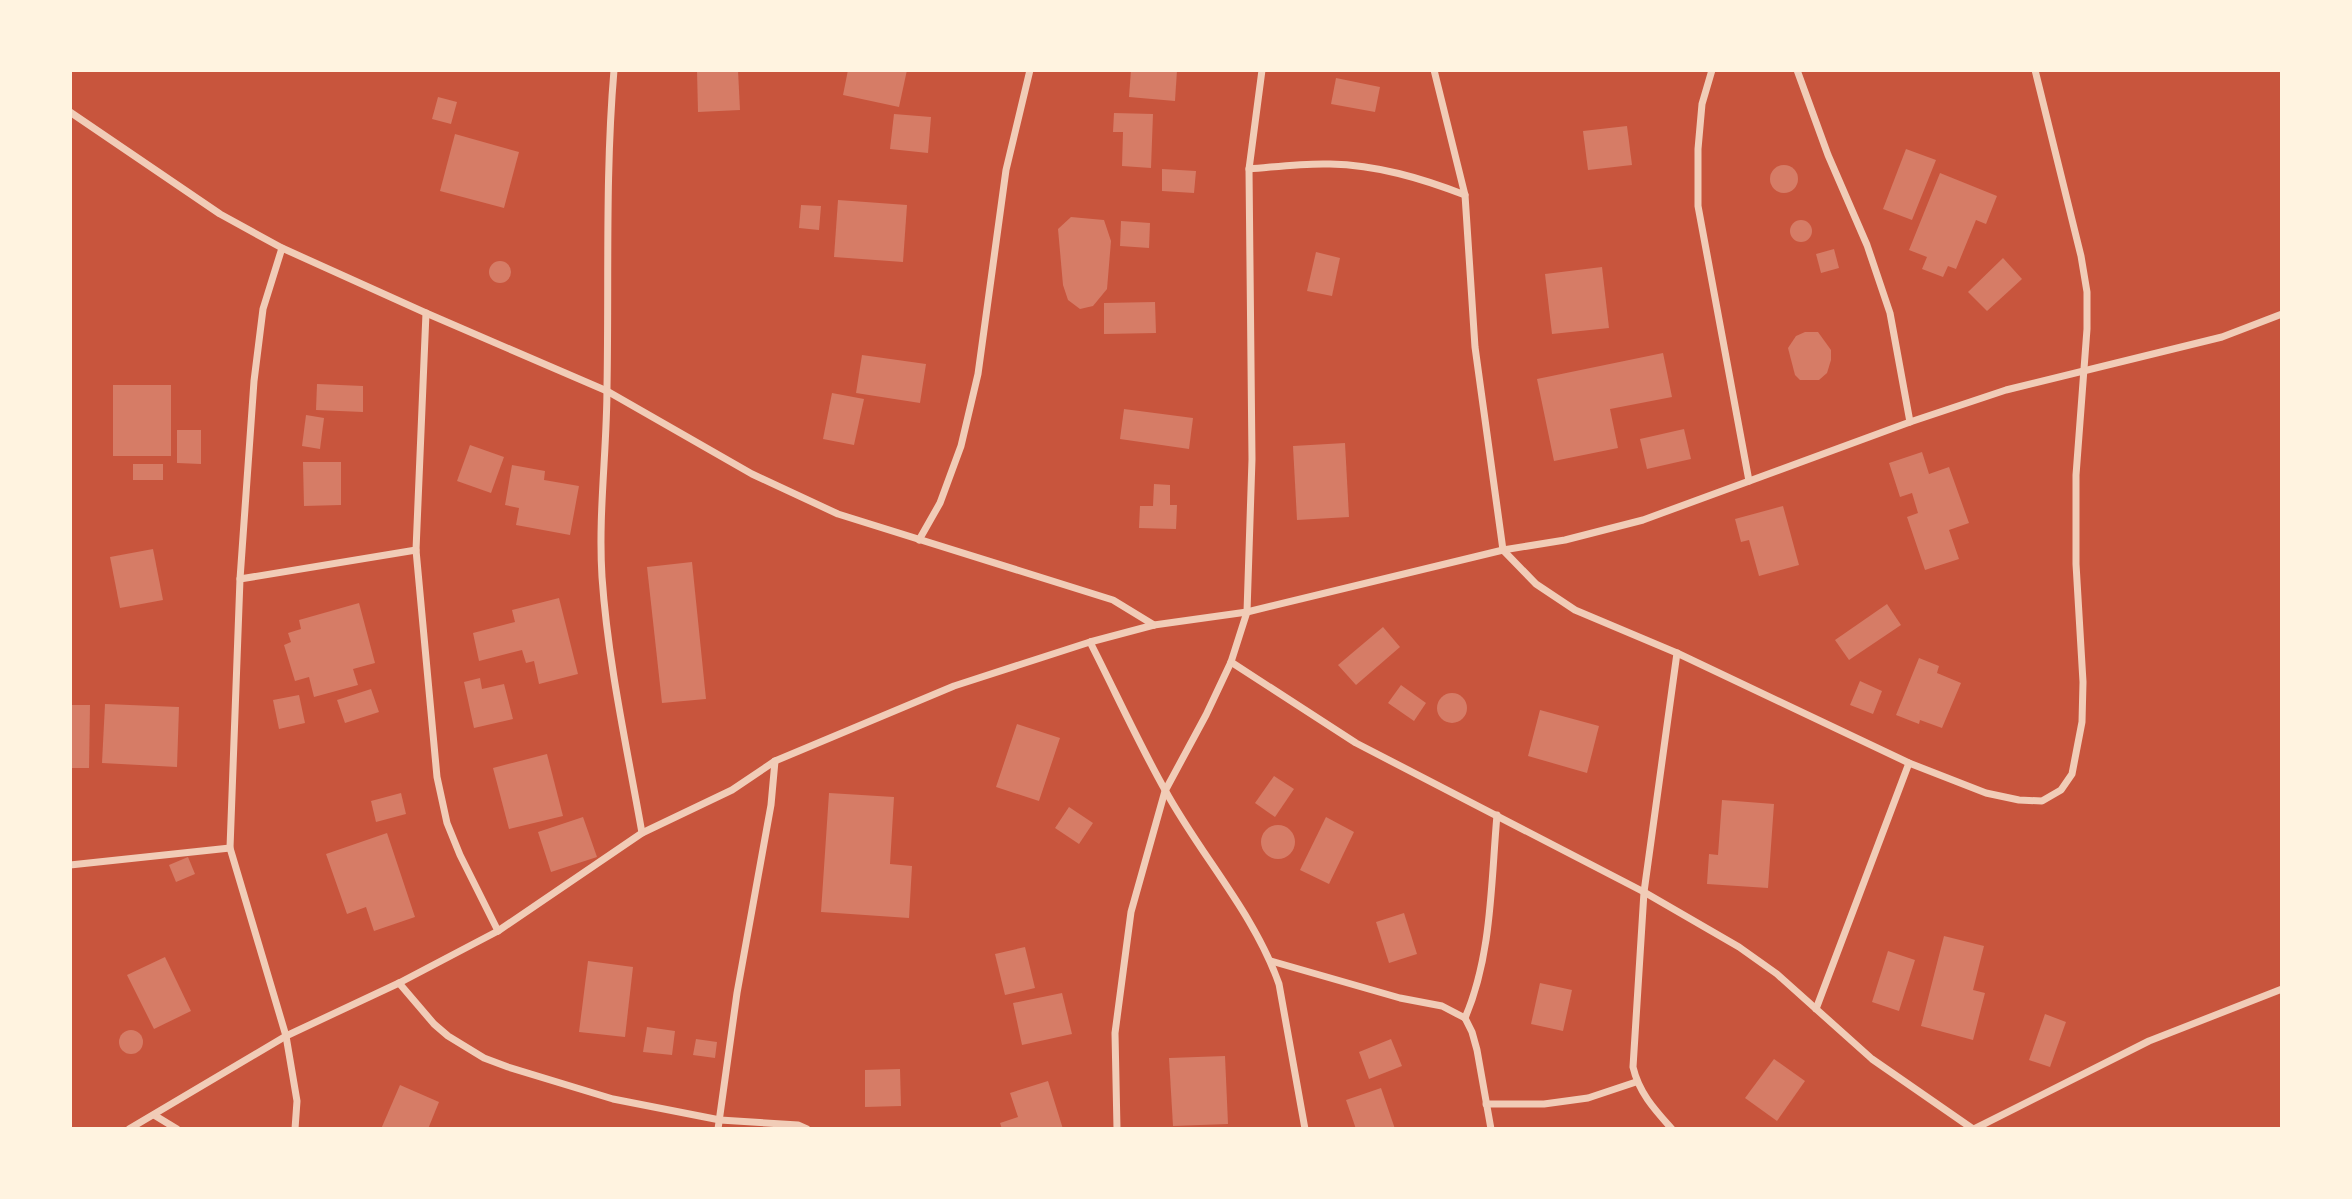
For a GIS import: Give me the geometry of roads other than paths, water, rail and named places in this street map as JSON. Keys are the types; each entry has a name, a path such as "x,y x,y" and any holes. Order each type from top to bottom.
{"street":[{"path":"614,70 609,133 602,577 615,684 642,833"},
{"path":"919,540 940,503 961,446 978,374 1006,170 1030,70"},
{"path":"1116,1129 1115,1032 1131,912 1165,792 1206,716 1231,662 1247,612 1252,459 1249,169 1262,70"},
{"path":"1434,70 1465,195 1475,347 1503,550 1536,584 1575,610 1677,653 1909,764 1986,793 2019,800 2042,801 2060,790 2072,774 2082,722 2083,682 2076,564 2076,475 2087,329 2087,292 2081,256 2035,70"},
{"path":"1712,70 1702,104 1698,149 1698,206 1749,481"},
{"path":"1797,70 1828,155 1867,244 1890,313 1910,422"},
{"path":"70,112 219,214 282,248 607,391 752,474 838,514 1113,600 1154,625"},
{"path":"1249,169 1329,164 1382,170 1421,178 1465,195"},
{"path":"282,248 264,309 254,381 240,579 230,848 286,1036 297,1101 295,1129"},
{"path":"426,313 416,550 437,777 447,823 498,931"},
{"path":"129,1129 286,1036 399,983 498,931 642,833 732,790 775,761 954,686 1090,642 1154,625 1247,612 1503,550 1566,540 1643,520 1910,422 2006,390 2222,337 2282,314"},
{"path":"240,579 416,550"},
{"path":"1090,642 1165,792 1242,909 1271,961 1279,984 1305,1129"},
{"path":"1672,1129 1644,1097 1636,1082 1633,1067 1644,892 1677,653"},
{"path":"1231,662 1356,743 1644,892 1739,947 1777,974 1872,1059 1973,1129 2150,1041 2282,989"},
{"path":"718,1129 737,993 771,805 775,761"},
{"path":"1816,1009 1909,764"},
{"path":"1465,1018 1478,981 1485,948 1496,815"},
{"path":"70,865 230,848"},
{"path":"1271,961 1400,999 1442,1006 1465,1018 1477,1050 1491,1129"},
{"path":"399,983 433,1024 484,1058 508,1068 613,1099 720,1119 798,1125 807,1129"},
{"path":"1486,1104 1555,1103 1588,1098 1636,1082"},
{"path":"154,1115 177,1129"}]}
